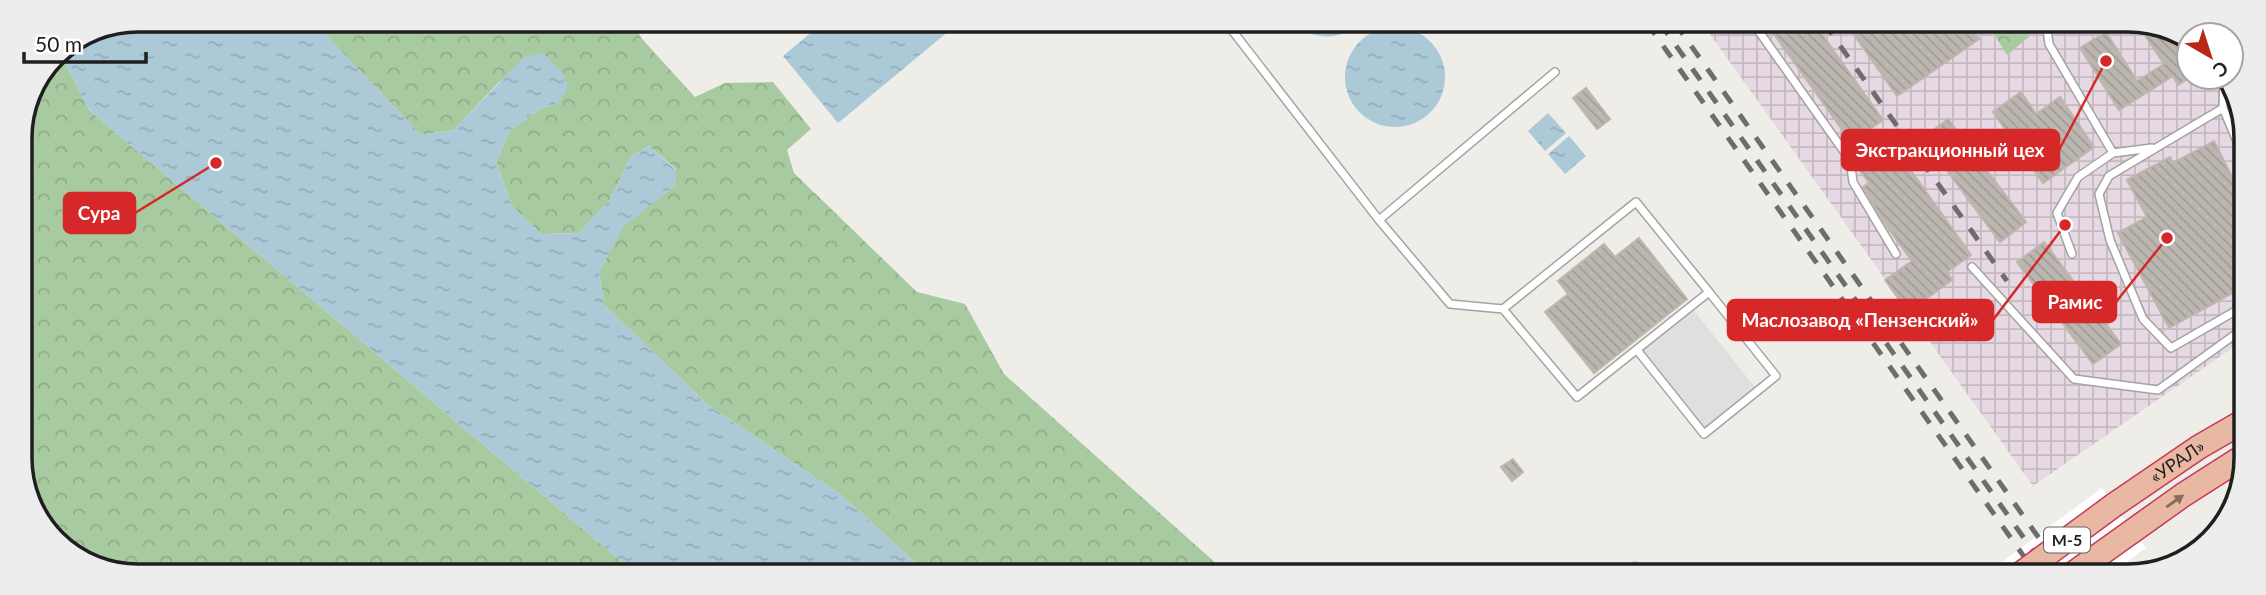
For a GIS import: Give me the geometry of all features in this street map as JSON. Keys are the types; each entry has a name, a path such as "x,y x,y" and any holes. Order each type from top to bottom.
{"highway":[{"name":"«УРАЛ»","path":"2035,563 2199,447 2234,427"},
{"name":"«УРАЛ»","path":"2088,563 2233,463"}],"lane":[{"path":"1234,32 1379,219 1450,304 1503,309 1636,202 1776,376 1704,434 1637,350"},
{"path":"1759,32 1850,160 1853,182 1896,254"},
{"path":"2047,32 2049,44 2113,153"},
{"path":"1379,219 1555,72"},
{"path":"2223,91 2222,108 2234,135"},
{"path":"2222,108 2109,176 2099,194 2110,240 2143,319 2171,348 2234,312"},
{"path":"2072,254 2057,213 2078,177 2113,153 2156,148"},
{"path":"1972,267 2074,379 2158,390 2234,335"},
{"path":"1503,309 1577,397 1709,292"}],"shaded area":[{"path":"1708,32 2128,32 2149,34 2175,43 2175,91 2224,91 2232,117 2234,347 2033,486"},
{"path":"1691,307 1758,391 1704,434 1637,350"}],"green space":[{"path":"323,32 638,32 695,97 725,83 773,82 811,129 787,150 794,173 917,292 965,304 1004,374 1216,563 917,564 841,495 707,404 604,305 599,272 624,225 676,185 676,169 649,146 631,156 609,201 579,233 541,234 511,205 496,162 510,130 542,108 559,103 500,81 454,130 421,135"},
{"path":"1993,32 2028,32 2029,37 2007,55"},
{"path":"64,62 90,111 624,564 138,564 97,555 73,542 53,522 42,504 34,478 32,131 35,110 42,91 53,73"}],"water":[{"path":"323,32 421,135 454,130 524,57 543,53 563,74 568,87 559,103 542,108 510,130 496,162 511,205 541,234 579,233 609,201 631,156 649,146 676,170 676,185 624,226 599,272 604,305 707,404 841,495 917,564 624,564 90,111 64,62 85,46 117,34"},
{"path":"812,32 948,32 838,123 783,56"},
{"path":"1306,32 1346,32 1334,36"},
{"path":"1374,32 1416,32 1423,35 1437,49 1444,67 1444,87 1437,105 1423,119 1405,126 1385,126 1367,119 1353,105 1346,87 1346,67 1353,49"},
{"path":"1548,113 1566,133 1545,151 1528,131"},
{"path":"1569,136 1586,156 1565,174 1548,154"}],"pier":[{"path":"2102,488 2146,548 2125,563 2000,563"}],"building":[{"path":"1772,32 1820,32 1883,120 1851,142"},
{"path":"1852,32 1974,32 1979,39 1897,96"},
{"path":"2106,32 2137,81 2164,64 2144,33 2175,43 2175,80 2173,76 2119,110 2080,48"},
{"path":"1586,88 1610,119 1597,129 1573,98"},
{"path":"2021,92 2036,114 2060,97 2094,147 2043,183 1993,112"},
{"path":"1948,119 2026,222 2000,242 1923,138"},
{"path":"2214,141 2234,181 2234,292 2169,328 2118,233 2147,217 2127,180 2170,157 2173,163"},
{"path":"1892,144 1971,255 1947,272 1952,280 1908,312 1885,280 1912,261 1863,187 1869,183 1858,168"},
{"path":"1639,238 1687,299 1594,373 1545,312 1568,294 1558,281 1604,244 1615,257"},
{"path":"2044,242 2121,344 2093,364 2017,262"},
{"path":"1513,459 1523,472 1512,481 1501,467"}],"railway":[{"path":"1653,32 2029,563"},
{"path":"1666,32 2042,563"},
{"path":"1681,32 2057,563"},
{"path":"1830,32 2007,281"}],"place":[{"name":"Экстракционный цех","path":"2106,61"},
{"name":"Сура","path":"216,163"},
{"name":"Маслозавод «Пензенский»","path":"2065,225"},
{"name":"Рамис","path":"2167,238"}]}
